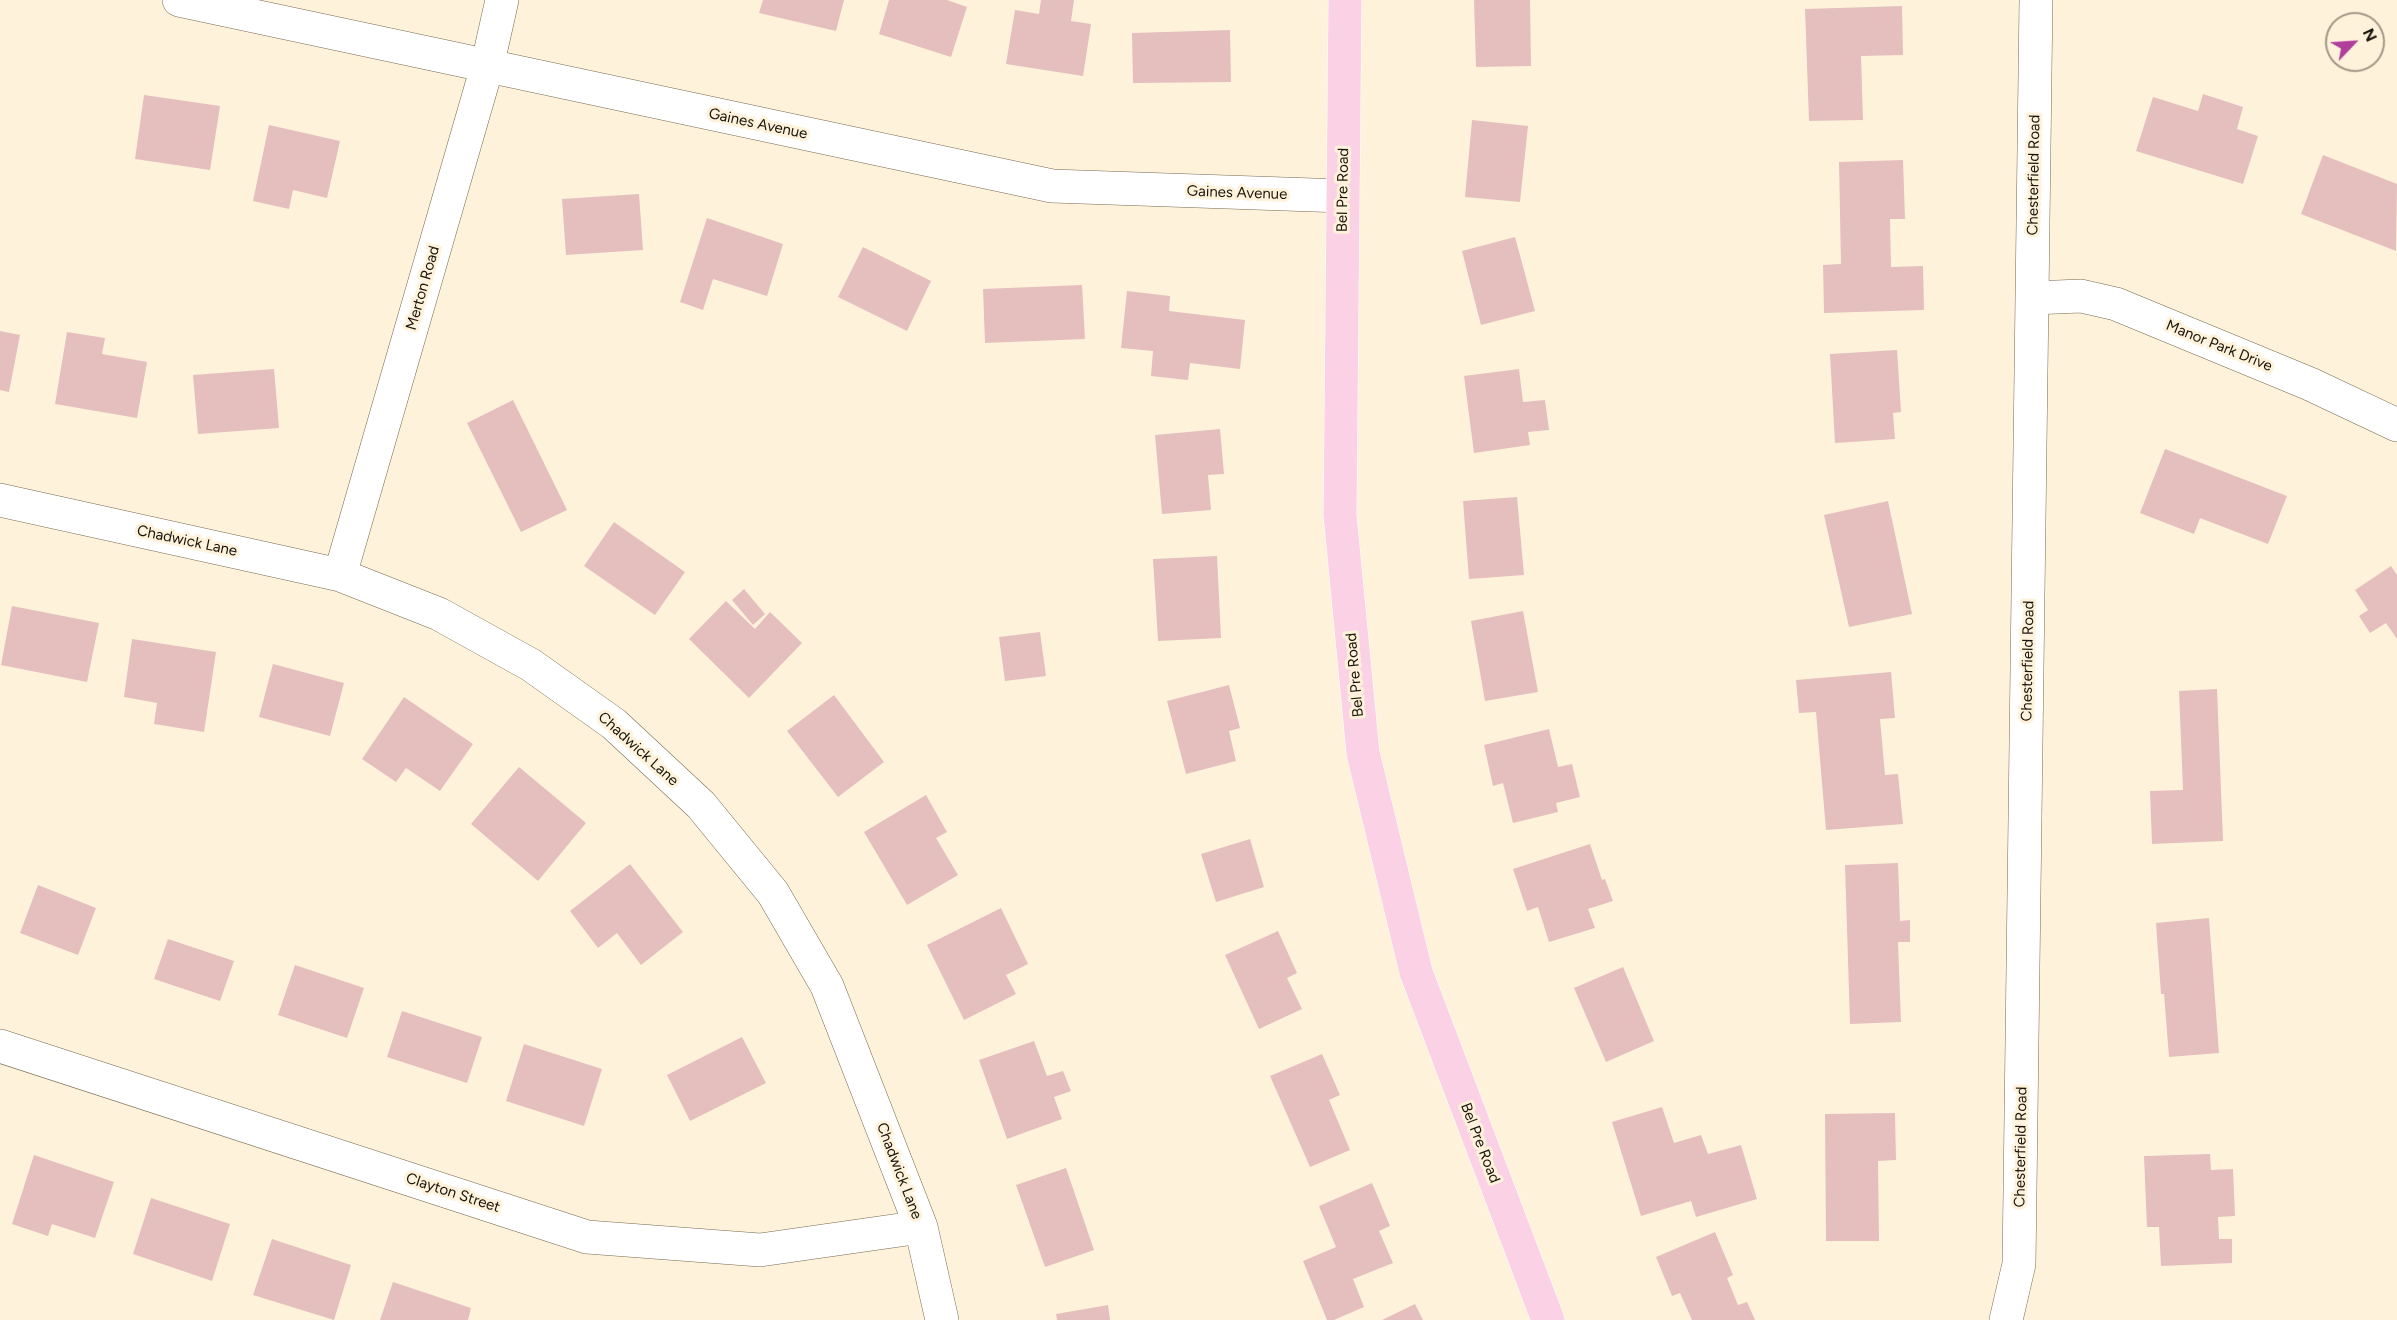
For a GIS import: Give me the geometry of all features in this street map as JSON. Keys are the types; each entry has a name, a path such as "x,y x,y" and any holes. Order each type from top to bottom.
{"main road":[{"name":"Bel Pre Road","path":"1345,0 1340,515 1363,753 1416,972 1548,1320"}],"street":[{"name":"Gaines Avenue","path":"179,0 1052,186 1343,196"},
{"name":"Merton Road","path":"340,574 487,67 502,0"},
{"name":"Chesterfield Road","path":"2006,1320 2019,1264 2036,0"},
{"name":"Manor Park Drive","path":"2033,298 2081,296 2116,304 2310,384 2397,425"},
{"name":"Chadwick Lane","path":"0,500 340,574 439,614 531,664 614,724 701,805 773,893 827,986 921,1227 942,1320"},
{"name":"Clayton Street","path":"0,1046 587,1237 759,1250 921,1227"}],"building":[{"path":"763,0 844,0 836,31 759,13"},
{"path":"889,0 947,0 967,7 951,57 879,34"},
{"path":"1041,0 1074,0 1071,21 1091,24 1083,76 1006,64 1015,10 1039,14"},
{"path":"1474,0 1530,0 1531,66 1476,67"},
{"path":"1902,6 1903,55 1861,56 1863,120 1809,121 1805,9"},
{"path":"1230,30 1231,82 1133,83 1132,33"},
{"path":"2203,94 2243,107 2237,129 2258,136 2243,184 2136,151 2153,97 2198,111"},
{"path":"144,95 220,106 210,170 135,159"},
{"path":"1472,120 1528,126 1520,202 1465,197"},
{"path":"269,125 340,141 327,198 293,190 289,209 253,201"},
{"path":"2323,155 2397,184 2396,251 2301,214"},
{"path":"1903,160 1905,219 1890,219 1891,267 1923,266 1924,310 1824,313 1823,265 1841,264 1839,162"},
{"path":"639,194 643,250 566,255 562,199"},
{"path":"707,218 783,244 767,296 713,279 703,310 680,302"},
{"path":"1515,237 1535,311 1481,325 1462,251"},
{"path":"863,247 931,281 907,331 838,297"},
{"path":"1082,285 1085,339 985,343 983,289"},
{"path":"1127,291 1170,296 1169,311 1245,320 1240,369 1190,363 1188,380 1151,376 1153,351 1121,348"},
{"path":"0,331 20,335 9,392 0,390"},
{"path":"67,332 105,338 102,354 147,362 137,418 55,404"},
{"path":"1897,350 1901,412 1893,413 1895,439 1835,443 1830,354"},
{"path":"274,369 279,428 198,434 193,375"},
{"path":"1519,369 1523,402 1545,400 1549,430 1528,432 1530,445 1474,453 1464,376"},
{"path":"513,400 567,510 521,532 467,423"},
{"path":"1220,429 1224,474 1208,475 1211,510 1162,514 1155,435"},
{"path":"2165,449 2287,496 2268,544 2200,518 2194,534 2140,513"},
{"path":"1517,497 1524,575 1469,579 1463,501"},
{"path":"1888,501 1912,614 1849,627 1824,515"},
{"path":"614,522 685,572 655,615 584,566"},
{"path":"1217,556 1221,638 1158,641 1153,559"},
{"path":"2391,566 2397,575 2397,639 2386,623 2370,633 2359,616 2368,610 2355,590"},
{"path":"744,589 765,614 753,625 732,600"},
{"path":"726,601 755,629 770,612 802,643 749,698 689,639"},
{"path":"12,606 99,623 87,682 1,665"},
{"path":"1523,611 1538,692 1485,701 1471,621"},
{"path":"1040,632 1046,676 1005,681 999,637"},
{"path":"132,639 216,652 204,732 154,724 157,703 124,697"},
{"path":"273,664 344,683 330,736 259,717"},
{"path":"1891,672 1895,718 1880,719 1885,775 1898,774 1903,824 1826,830 1816,712 1799,713 1796,680"},
{"path":"1229,685 1240,728 1229,731 1236,761 1186,774 1167,701"},
{"path":"2217,689 2223,841 2152,844 2150,791 2183,790 2179,691"},
{"path":"834,695 884,762 838,797 787,731"},
{"path":"404,697 473,744 440,791 406,768 396,782 362,759"},
{"path":"1549,729 1558,767 1572,764 1580,797 1556,803 1558,812 1513,823 1503,783 1493,786 1484,745"},
{"path":"519,767 586,823 538,881 471,824"},
{"path":"926,795 947,832 936,838 958,875 907,905 864,832"},
{"path":"1250,839 1264,887 1216,902 1201,854"},
{"path":"1590,844 1602,880 1605,879 1613,901 1588,909 1595,928 1549,942 1538,907 1527,911 1513,869"},
{"path":"1898,863 1900,921 1910,920 1910,942 1898,942 1901,1022 1850,1024 1845,865"},
{"path":"630,864 683,932 641,965 617,933 598,948 570,911"},
{"path":"38,885 96,908 78,955 20,933"},
{"path":"1001,908 1028,964 1006,975 1016,994 964,1020 927,945"},
{"path":"2209,918 2219,1053 2169,1057 2164,994 2161,994 2156,923"},
{"path":"1278,931 1297,973 1287,978 1302,1009 1259,1029 1225,955"},
{"path":"168,939 234,961 220,1001 154,979"},
{"path":"295,965 364,988 347,1038 278,1015"},
{"path":"1623,967 1654,1041 1606,1062 1574,988"},
{"path":"402,1011 482,1037 467,1083 387,1057"},
{"path":"742,1037 766,1083 690,1121 667,1075"},
{"path":"1034,1041 1047,1076 1063,1071 1071,1091 1054,1097 1062,1119 1007,1139 979,1060"},
{"path":"524,1044 602,1069 584,1126 506,1101"},
{"path":"1322,1054 1340,1095 1329,1100 1350,1150 1310,1167 1270,1076"},
{"path":"1662,1107 1674,1143 1701,1135 1708,1154 1741,1145 1757,1199 1696,1217 1691,1201 1641,1216 1612,1122"},
{"path":"1895,1113 1896,1160 1878,1161 1879,1241 1826,1241 1825,1114"},
{"path":"2210,1154 2211,1170 2233,1169 2235,1216 2218,1217 2219,1239 2232,1239 2232,1263 2161,1266 2159,1227 2147,1227 2144,1156"},
{"path":"34,1155 114,1182 95,1238 52,1224 48,1236 12,1224"},
{"path":"1066,1168 1094,1250 1045,1267 1016,1185"},
{"path":"1372,1183 1390,1226 1379,1231 1393,1263 1353,1279 1364,1307 1334,1320 1327,1320 1303,1261 1336,1247 1319,1206"},
{"path":"151,1198 230,1224 212,1281 133,1254"},
{"path":"1715,1232 1733,1275 1727,1278 1738,1305 1747,1302 1755,1320 1692,1320 1680,1293 1672,1296 1656,1257"},
{"path":"272,1239 351,1265 334,1320 253,1295"},
{"path":"393,1282 471,1308 468,1320 380,1320"},
{"path":"1415,1304 1423,1320 1382,1320"},
{"path":"1108,1305 1110,1320 1057,1320 1056,1314"}]}
